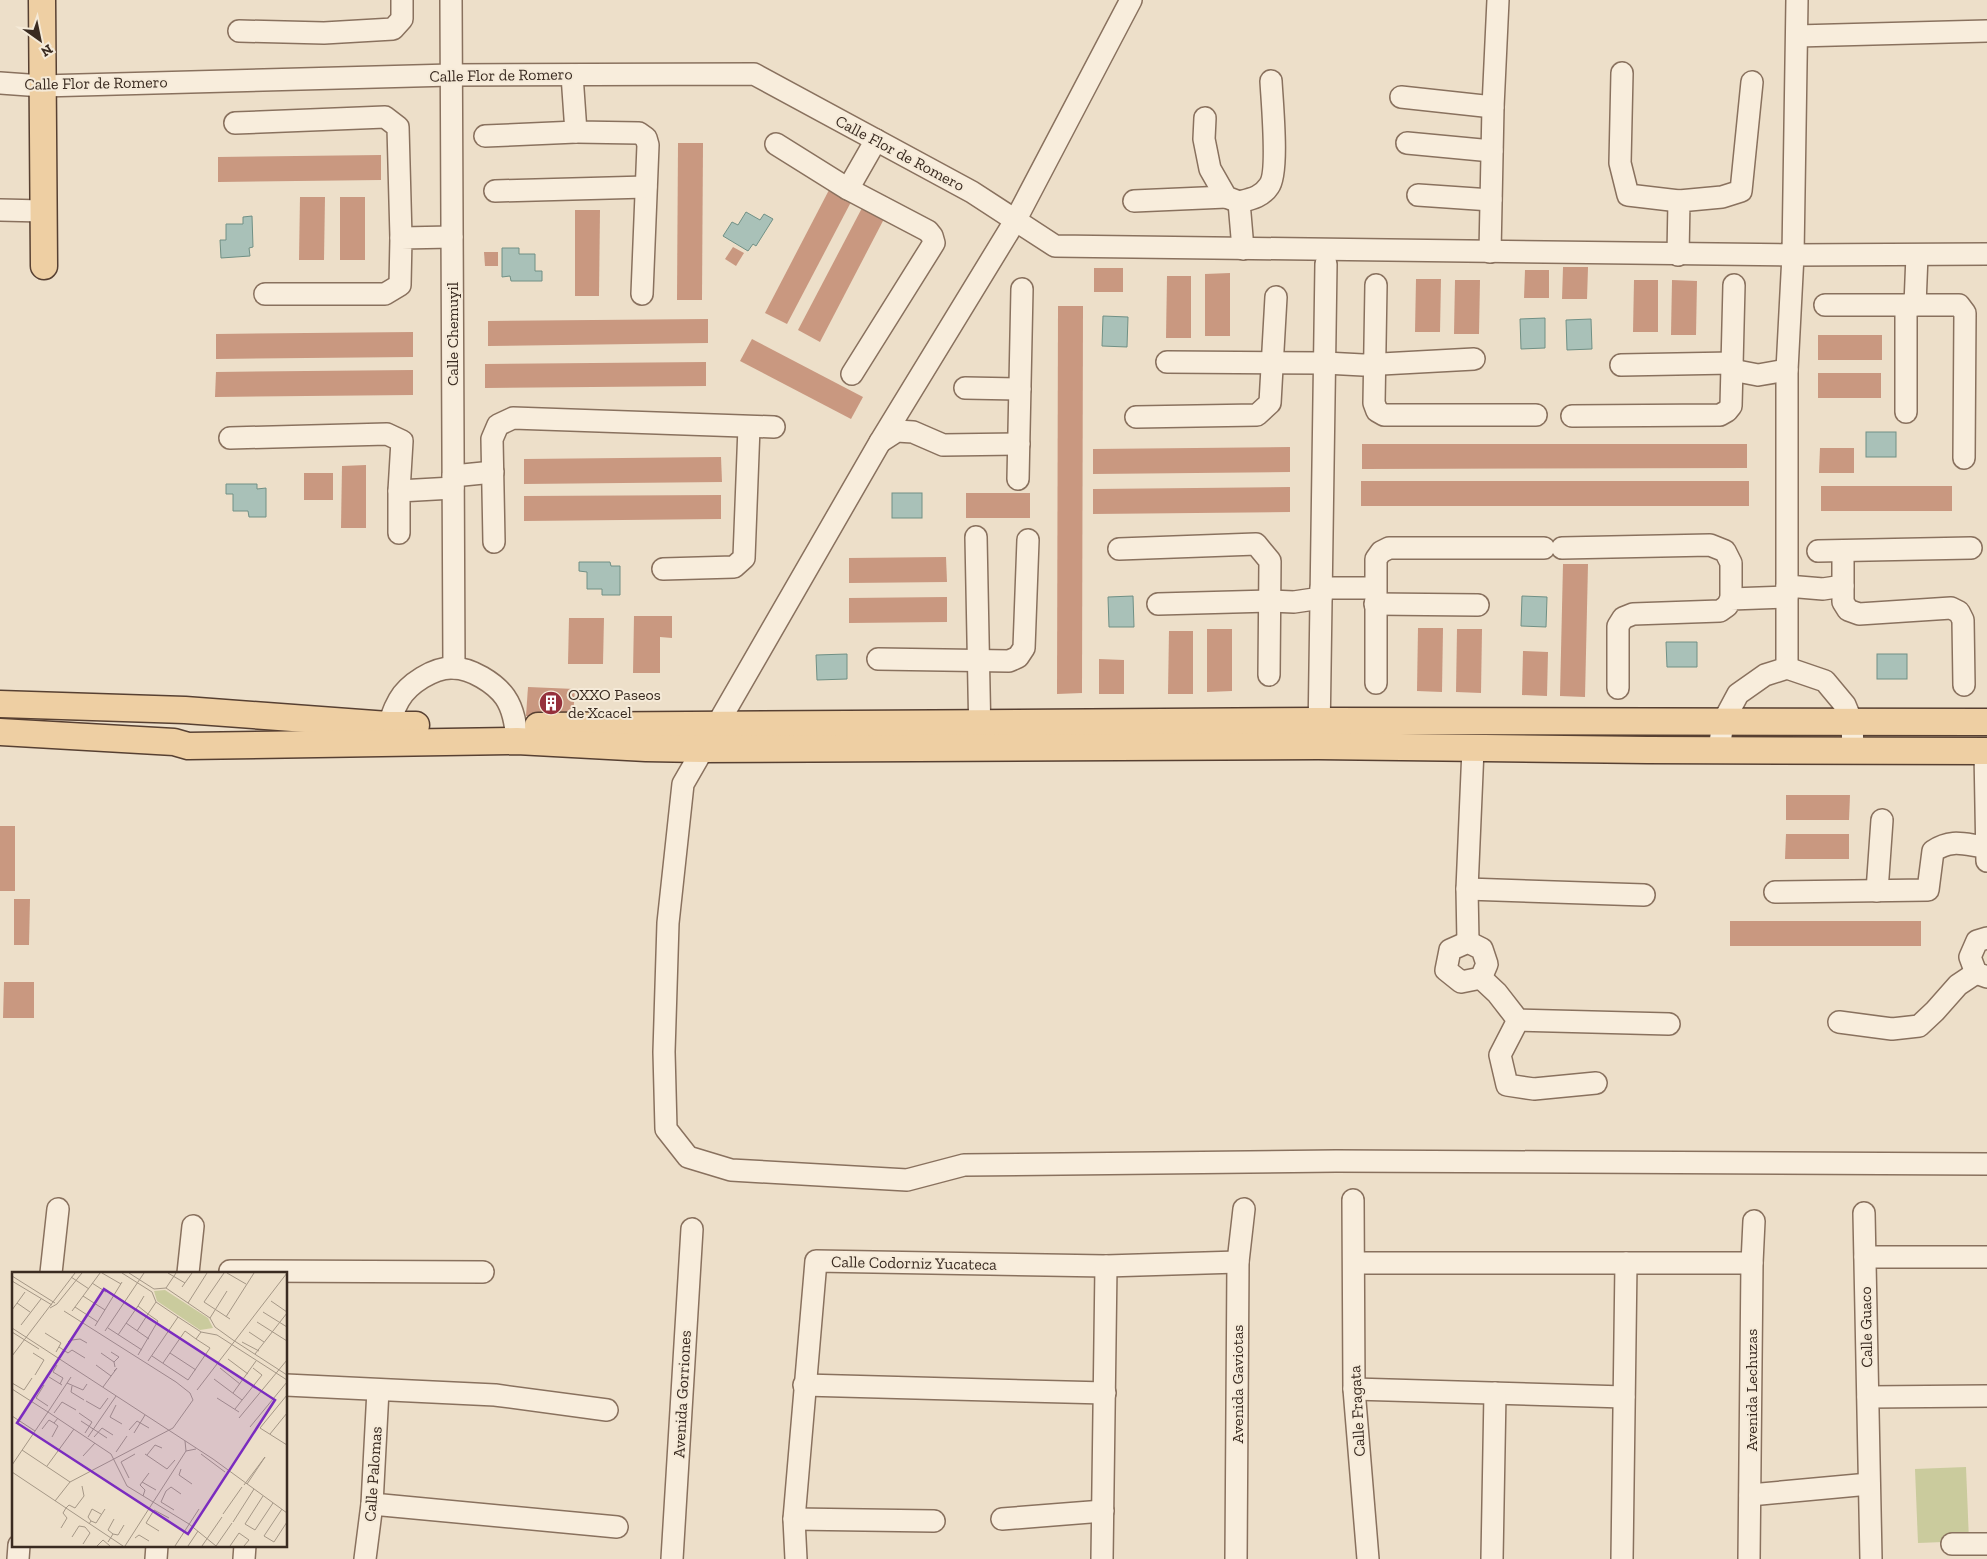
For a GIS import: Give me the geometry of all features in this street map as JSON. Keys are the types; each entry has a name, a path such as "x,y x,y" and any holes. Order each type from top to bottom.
{"main road":[{"path":"42,0 44,266"},
{"path":"0,704 185,710 386,734"},
{"path":"0,732 174,742 188,746 386,734 516,734 718,725 980,735 1319,734 1723,722 1987,722"},
{"path":"516,734 646,748 702,749 980,735"},
{"path":"1319,734 1473,749 1986,751"}],"street":[{"path":"239,32 324,33 393,29 402,19 402,0"},
{"name":"Calle Chemuyil","path":"451,0 454,668"},
{"path":"1131,0 1015,221 880,442 683,784 667,933 664,1052 666,1129 688,1157 731,1170 907,1180 964,1165 1336,1161 1987,1164"},
{"path":"1490,252 1493,107 1498,0"},
{"path":"1787,668 1787,370 1794,255 1797,0"},
{"path":"1797,36 1987,31"},
{"path":"1622,73 1620,163 1628,195 1680,201 1741,192 1752,82"},
{"path":"572,74 576,132"},
{"name":"Calle Flor de Romero","path":"0,83 42,86 451,75 754,74 972,192 1055,246 1678,255 1987,254"},
{"path":"1134,201 1233,199 1259,196 1271,185 1274,163 1271,81"},
{"path":"1402,97 1493,107"},
{"path":"235,122 385,117 398,127 401,238 400,285 385,294 265,294"},
{"path":"1205,118 1204,140 1210,168 1233,199 1243,249"},
{"path":"485,136 576,132 639,133 646,138 648,145 642,294"},
{"path":"848,189 876,140"},
{"path":"1407,143 1492,151"},
{"path":"776,144 848,189 928,230 932,236 934,243 852,374"},
{"path":"495,191 646,187"},
{"path":"1418,195 1491,200"},
{"path":"1678,255 1680,201"},
{"path":"0,210 43,211"},
{"path":"401,238 452,237"},
{"path":"1906,412 1912,299 1917,255"},
{"path":"1319,734 1326,264"},
{"path":"1572,416 1720,415 1727,411 1731,406 1734,284"},
{"path":"1376,285 1374,403 1377,411 1384,415 1536,415"},
{"path":"1018,479 1022,289"},
{"path":"1136,417 1257,415 1270,403 1276,297"},
{"path":"1825,305 1912,299 1959,305 1965,313 1964,458"},
{"path":"1167,362 1363,365 1474,359"},
{"path":"1621,365 1732,366 1758,375 1787,370"},
{"path":"965,388 1020,389"},
{"path":"494,542 492,439 498,425 513,418 774,427"},
{"path":"663,569 734,567 744,558 750,427"},
{"path":"880,442 897,431 913,432 943,445 1019,444"},
{"path":"230,438 388,434 402,442 399,533"},
{"path":"399,491 453,482 493,472"},
{"path":"976,537 980,735"},
{"path":"878,659 1009,661 1018,658 1024,648 1028,540"},
{"path":"1119,549 1256,544 1270,561 1270,675"},
{"path":"1376,683 1376,558 1381,552 1389,548 1552,548 1710,545 1725,551 1731,563 1731,599 1727,606 1720,611 1633,614 1623,618 1618,626 1618,688"},
{"path":"1818,551 1971,548"},
{"path":"1843,551 1833,587 1848,610 1859,614 1951,608 1960,612 1963,620 1964,685"},
{"path":"1731,599 1833,587"},
{"path":"1158,604 1294,602 1321,593 1478,605"},
{"path":"386,734 399,700 411,686 426,676 454,668 477,674 493,684 505,698 513,714 516,734"},
{"path":"1719,750 1723,722 1738,694 1764,675 1787,668 1825,681 1845,705 1852,722 1853,751"},
{"path":"1468,942 1467,889 1473,749"},
{"path":"1775,892 1928,890 1932,851 1944,843 1961,843 1987,851 1986,751"},
{"path":"1877,891 1882,820"},
{"path":"1467,889 1644,895"},
{"path":"1839,1022 1892,1029 1919,1026 1958,985 1982,975 1970,957 1977,941 1987,938"},
{"path":"1468,942 1450,950 1446,970 1461,982 1481,978"},
{"path":"1468,942 1482,949 1487,964 1481,978"},
{"path":"1481,978 1497,993 1518,1020"},
{"path":"1518,1020 1669,1024"},
{"path":"1518,1020 1500,1055 1507,1085 1534,1089 1596,1083"},
{"name":"Calle Fragata","path":"1353,1200 1354,1389 1368,1559"},
{"path":"51,1272 58,1209"},
{"name":"Avenida Gaviotas","path":"1236,1559 1238,1262 1244,1209"},
{"name":"Calle Guaco","path":"1864,1213 1871,1559"},
{"name":"Avenida Lechuzas","path":"1749,1559 1754,1221"},
{"path":"188,1272 193,1226"},
{"name":"Avenida Gorriones","path":"672,1559 692,1229"},
{"path":"1865,1257 1987,1258"},
{"name":"Calle Codorniz Yucateca","path":"796,1559 794,1519 816,1261 1106,1266 1238,1262"},
{"path":"1622,1559 1626,1263"},
{"path":"1354,1264 1752,1263"},
{"path":"1102,1559 1106,1266"},
{"path":"230,1271 483,1272"},
{"path":"288,1385 495,1395 608,1410"},
{"path":"804,1385 1105,1393"},
{"path":"1354,1389 1624,1397"},
{"name":"Calle Palomas","path":"365,1559 372,1504 378,1390"},
{"path":"1492,1559 1495,1393"},
{"path":"1868,1397 1987,1396"},
{"path":"1750,1495 1870,1484"},
{"path":"372,1504 617,1527"},
{"path":"1002,1519 1102,1511"},
{"path":"794,1519 934,1521"},
{"path":"1952,1544 1987,1544"},
{"path":"18,1559 19,1546"},
{"path":"156,1559 157,1546"},
{"path":"244,1559 245,1546"}],"green space":[{"path":"1966,1467 1969,1541 1918,1543 1915,1469"}],"shaded area":[{"path":"746,212 760,220 764,214 773,219 756,246 753,244 748,251 723,236 732,222 738,225"},
{"path":"252,216 253,247 249,248 250,256 221,258 220,240 226,240 226,224 243,224 243,217"},
{"path":"502,248 519,248 519,254 535,254 535,271 542,271 542,281 511,281 510,276 502,277"},
{"path":"1103,316 1128,317 1127,347 1102,346"},
{"path":"1545,318 1545,348 1521,349 1520,319"},
{"path":"1591,319 1592,349 1567,350 1566,320"},
{"path":"1866,432 1896,432 1896,457 1866,457"},
{"path":"226,484 257,484 257,489 266,488 266,517 249,517 248,511 233,511 233,494 226,494"},
{"path":"892,493 922,493 922,518 892,518"},
{"path":"579,562 610,562 611,566 620,566 620,595 602,595 602,589 587,589 587,572 579,571"},
{"path":"1133,596 1134,627 1109,627 1108,597"},
{"path":"1522,596 1547,597 1546,627 1521,626"},
{"path":"1666,642 1697,642 1697,667 1667,667"},
{"path":"847,654 847,679 817,680 816,655"},
{"path":"1877,654 1907,654 1907,679 1877,679"}],"building":[{"path":"678,143 703,143 702,300 677,300"},
{"path":"381,155 381,180 218,182 218,157"},
{"path":"829,190 851,202 787,324 765,313"},
{"path":"300,197 325,197 324,260 299,260"},
{"path":"340,197 365,197 365,260 340,260"},
{"path":"862,208 884,219 820,342 798,330"},
{"path":"575,210 600,210 599,296 575,296"},
{"path":"733,247 744,253 736,266 725,259"},
{"path":"484,252 498,252 498,266 485,266"},
{"path":"1563,267 1588,267 1587,299 1562,299"},
{"path":"1094,268 1123,268 1123,292 1094,292"},
{"path":"1525,270 1549,270 1549,298 1524,298"},
{"path":"1230,273 1230,336 1205,336 1205,274"},
{"path":"1167,276 1191,276 1191,338 1166,338"},
{"path":"1416,279 1441,279 1440,332 1415,332"},
{"path":"1455,280 1480,280 1479,334 1454,334"},
{"path":"1634,280 1658,280 1658,332 1633,332"},
{"path":"1672,280 1697,281 1696,335 1671,335"},
{"path":"1058,306 1083,306 1082,693 1057,694"},
{"path":"708,319 708,343 488,346 488,321"},
{"path":"413,332 413,357 216,359 216,334"},
{"path":"1818,335 1882,335 1882,360 1818,360"},
{"path":"752,339 863,397 851,419 740,361"},
{"path":"706,362 706,386 485,388 485,364"},
{"path":"413,370 413,395 215,397 216,372"},
{"path":"1818,373 1881,373 1881,398 1818,398"},
{"path":"1362,444 1747,444 1747,468 1362,469"},
{"path":"1290,447 1290,472 1093,474 1093,449"},
{"path":"1820,448 1854,448 1854,473 1819,473"},
{"path":"721,457 722,482 524,484 524,459"},
{"path":"366,465 366,528 341,528 342,466"},
{"path":"304,473 333,473 333,500 304,500"},
{"path":"1361,481 1749,481 1749,506 1361,506"},
{"path":"1821,486 1952,486 1952,511 1821,511"},
{"path":"1290,487 1290,512 1093,514 1093,489"},
{"path":"966,493 1030,493 1030,518 966,518"},
{"path":"721,495 721,519 524,521 524,496"},
{"path":"946,557 947,582 849,583 849,558"},
{"path":"1563,564 1588,564 1585,697 1560,696"},
{"path":"947,597 947,622 849,623 849,598"},
{"path":"634,616 672,616 672,638 660,637 660,673 633,673"},
{"path":"569,618 604,618 603,664 568,664"},
{"path":"1418,628 1443,628 1442,692 1417,691"},
{"path":"1207,629 1232,629 1232,691 1207,692"},
{"path":"1457,629 1482,629 1481,693 1456,692"},
{"path":"1169,631 1193,631 1193,694 1168,694"},
{"path":"1523,651 1548,652 1547,696 1522,695"},
{"path":"1099,659 1124,660 1124,694 1099,694"},
{"name":"OXXO Paseos de Xcacel","path":"528,687 575,689 573,716 526,716"},
{"path":"1786,795 1850,795 1849,820 1786,820"},
{"path":"0,826 15,826 15,891 0,891"},
{"path":"1786,834 1849,834 1849,859 1785,859"},
{"path":"14,899 30,899 29,945 14,945"},
{"path":"1730,921 1921,921 1921,946 1730,946"},
{"path":"4,982 34,982 34,1018 3,1018"}],"place":[{"name":"OXXO Paseos de Xcacel","path":"551,703"}]}
